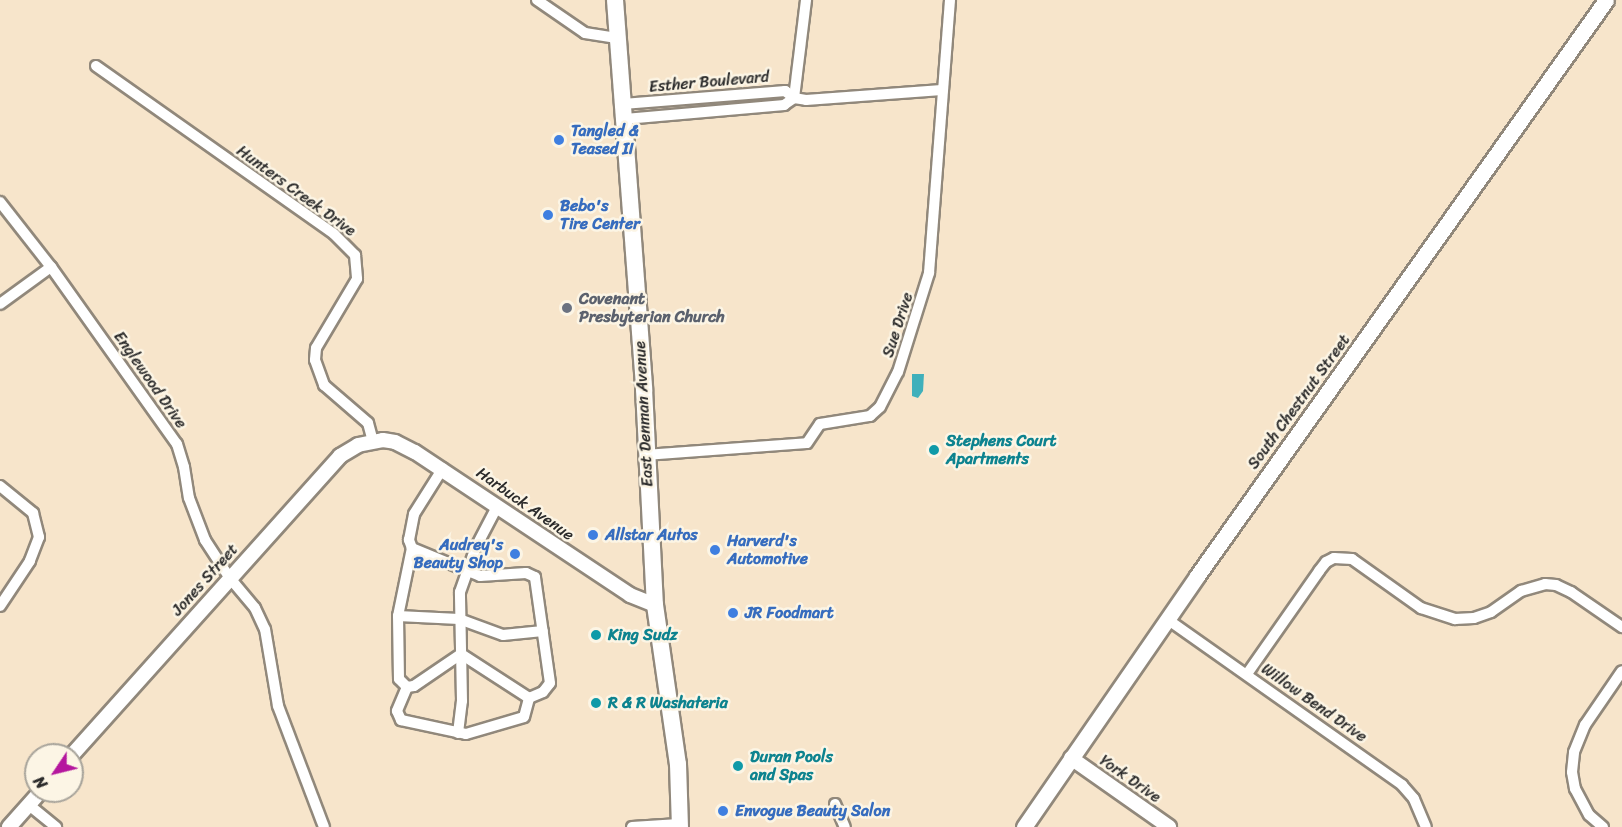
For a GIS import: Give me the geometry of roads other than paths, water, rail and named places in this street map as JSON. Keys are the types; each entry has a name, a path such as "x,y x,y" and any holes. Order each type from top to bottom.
{"main road":[{"name":"East Denman Avenue","path":"615,0 644,389 645,455 655,605 678,764 679,825"},
{"name":"South Chestnut Street","path":"1023,827 1167,619 1606,0"}],"street":[{"path":"537,0 585,33 617,38"},
{"path":"794,98 806,0"},
{"name":"Sue Drive","path":"645,455 764,444 807,443 820,424 870,416 880,407 898,372 929,273 950,0"},
{"name":"Hunters Creek Drive","path":"96,66 334,234 355,255 357,279 336,318 320,341 315,360 324,384 368,423 373,442"},
{"name":"Esther Boulevard","path":"624,111 785,91 794,98 806,100 942,90"},
{"name":"Englewood Drive","path":"0,202 51,267 177,444 197,520 205,540 255,608 265,629 278,706 324,827"},
{"path":"0,304 51,267"},
{"name":"Harbuck Avenue","path":"373,442 395,442 443,468 630,595 655,605"},
{"name":"Jones Street","path":"83,743 339,456 358,445 373,442"},
{"path":"407,687 399,679 398,616 412,548 409,540 414,514 443,468"},
{"path":"0,486 33,513 39,537 30,561 0,606"},
{"path":"458,733 462,701 460,592 466,571 498,505"},
{"path":"412,548 480,576 531,573 535,577 550,683 543,692 529,698"},
{"path":"1246,674 1319,571 1326,562 1334,558 1352,559 1421,608 1455,619 1474,618 1491,612 1521,591 1545,584 1571,592 1622,627"},
{"path":"398,616 459,619 503,635 543,631"},
{"name":"Willow Bend Drive","path":"1167,619 1402,785 1414,799 1425,827"},
{"path":"407,687 414,686 461,654"},
{"path":"461,654 529,698"},
{"path":"1603,827 1589,815 1575,789 1572,772 1574,752 1585,725 1622,671"},
{"path":"407,687 397,711 401,720 458,733 474,734 518,721 527,712 529,698"},
{"name":"York Drive","path":"1071,758 1168,827"},
{"path":"835,804 845,827"},
{"path":"9,827 29,805 56,827"},
{"path":"632,827 679,825"}],"water":[{"path":"912,374 924,374 923,391 918,398 912,396"}],"place":[{"name":"Tangled & Teased II","path":"559,140"},
{"name":"Bebo's Tire Center","path":"548,215"},
{"name":"Covenant Presbyterian Church","path":"567,308"},
{"name":"Stephens Court Apartments","path":"934,450"},
{"name":"Allstar Autos","path":"593,535"},
{"name":"Harverd's Automotive","path":"715,550"},
{"name":"Audrey's Beauty Shop","path":"515,554"},
{"name":"JR Foodmart","path":"733,613"},
{"name":"King Sudz","path":"596,635"},
{"name":"R & R Washateria","path":"596,703"},
{"name":"Duran Pools and Spas","path":"738,766"},
{"name":"Envogue Beauty Salon","path":"723,811"}]}
